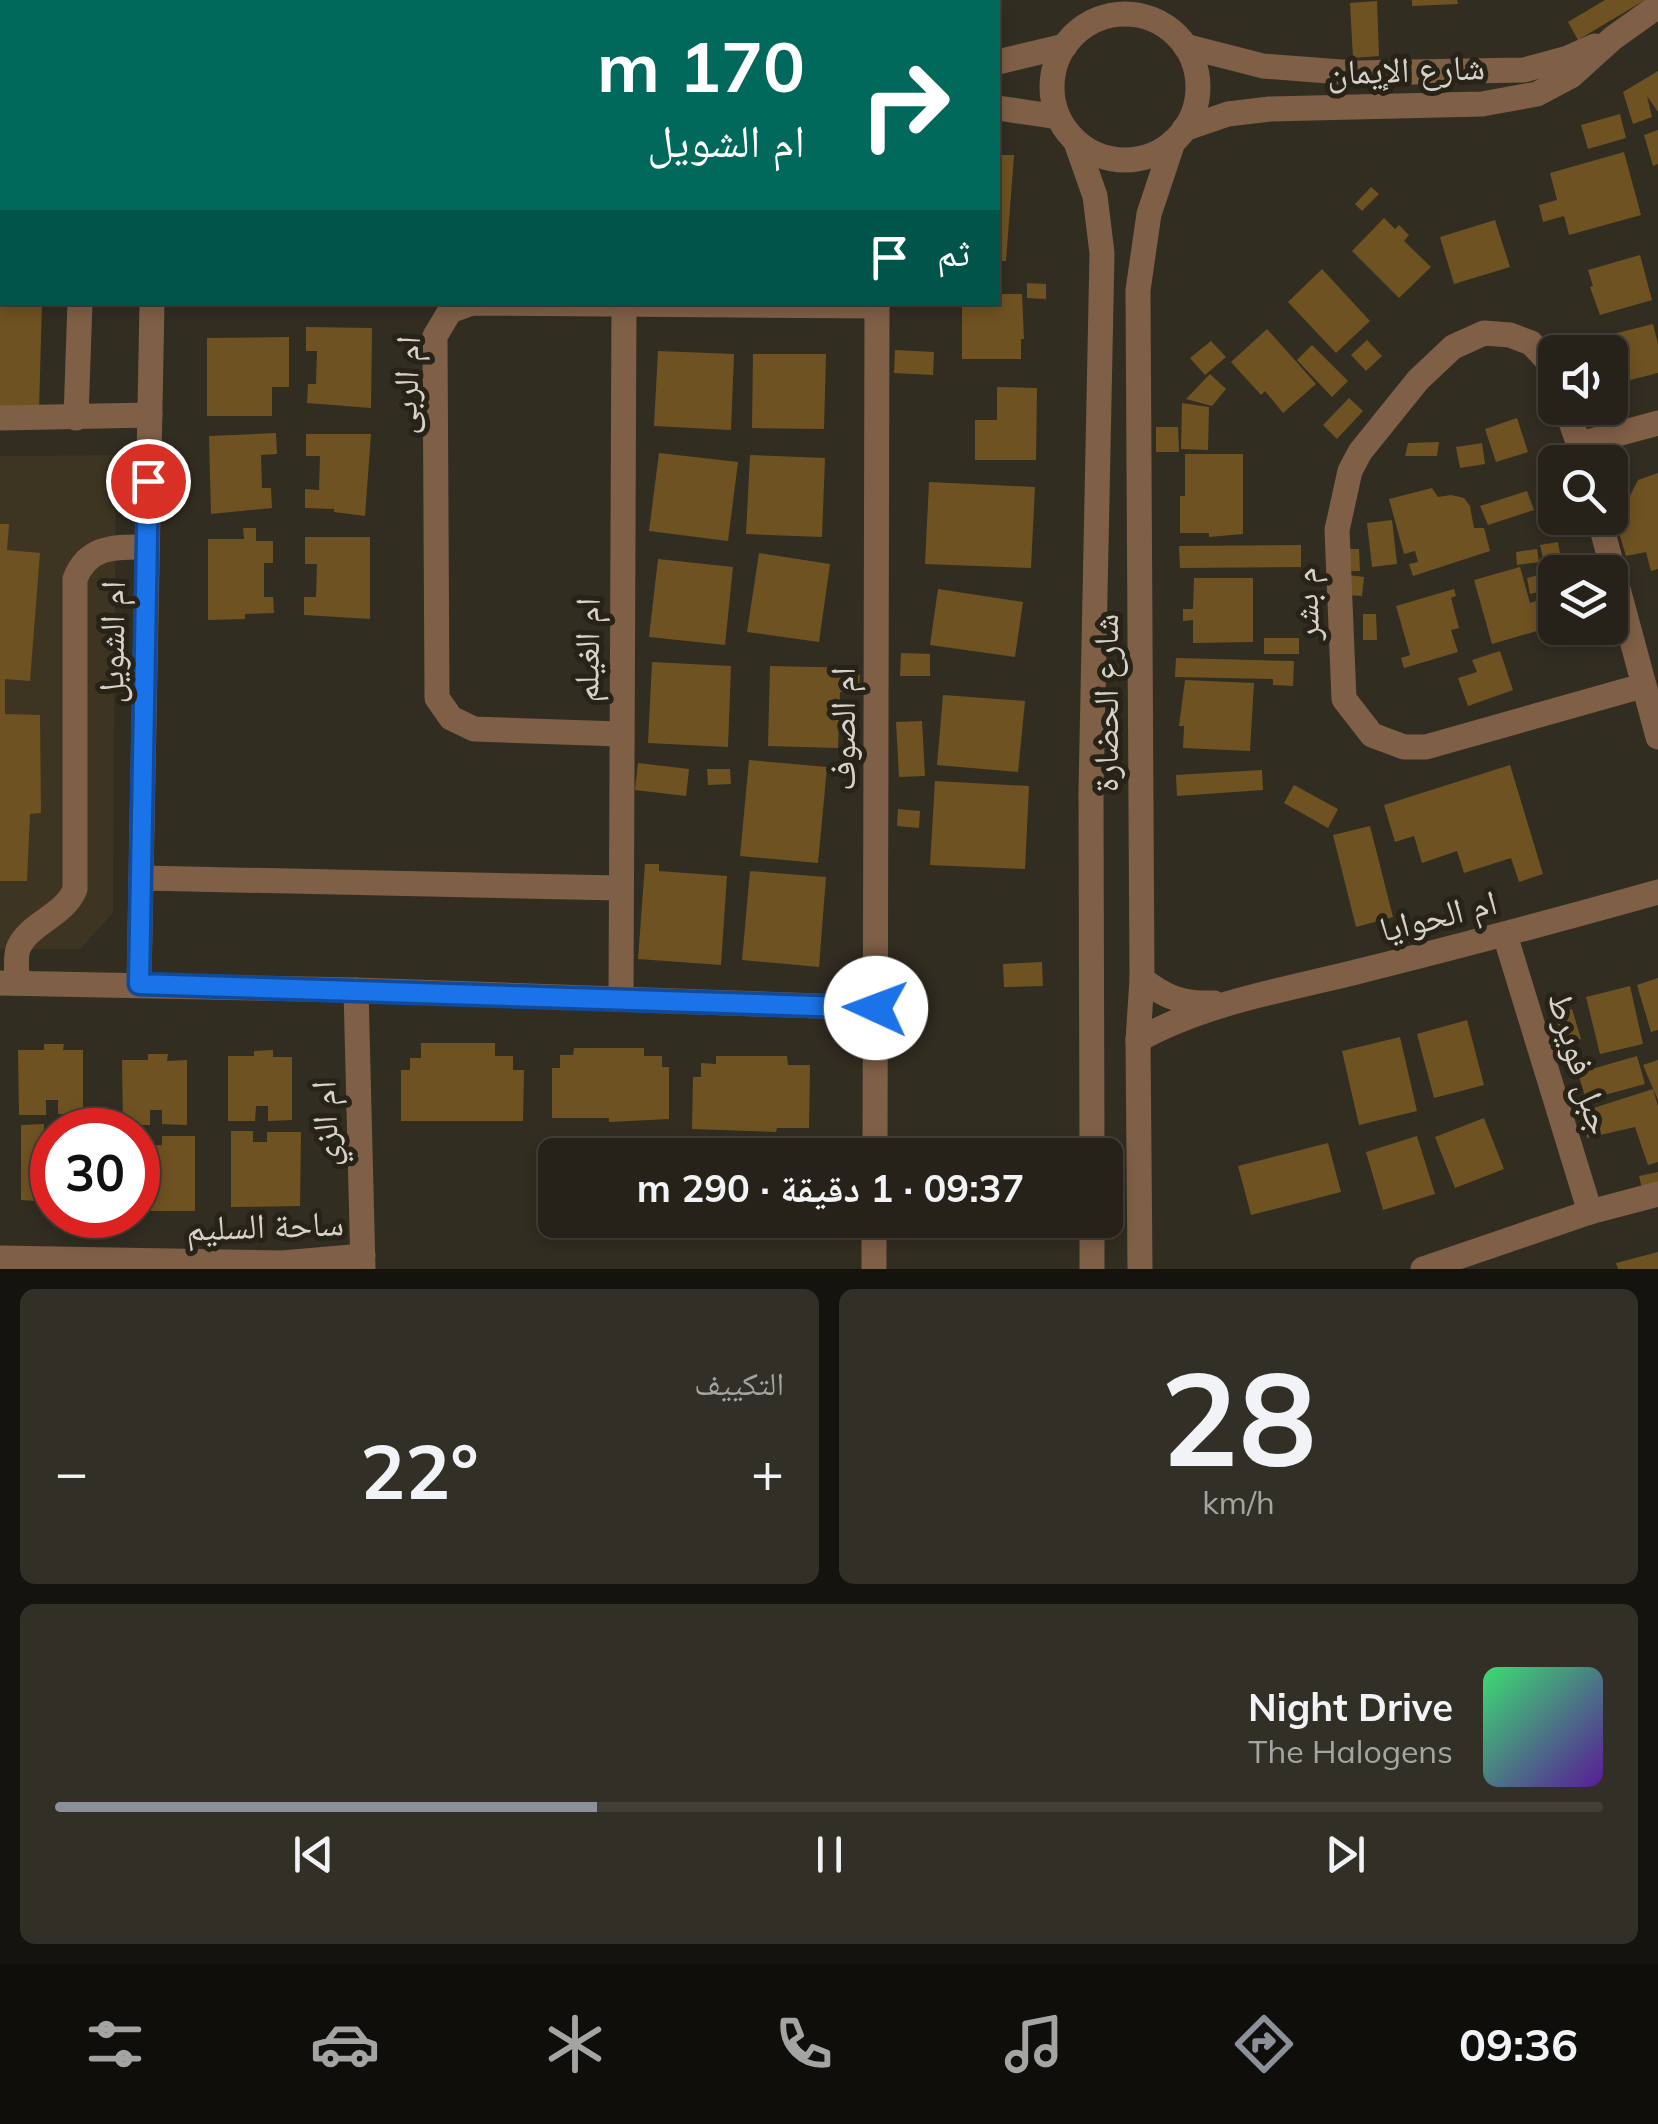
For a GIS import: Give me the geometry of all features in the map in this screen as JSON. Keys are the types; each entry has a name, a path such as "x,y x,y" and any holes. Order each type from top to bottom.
{"street":[{"name":"شارع الإيمان","path":"1178,136 1228,114 1270,109 1482,104 1537,94 1571,76 1613,38 1658,6"},
{"path":"1093,11 1156,11 1185,46 1197,79 1197,96 1178,136 1142,158 1124,160 1090,152 1076,142 1058,117 1052,80 1065,46 1093,11"},
{"name":"شارع الإيمان","path":"1185,46 1263,66 1354,72 1471,72 1524,70 1568,58 1613,38"},
{"path":"1000,62 1065,46"},
{"path":"1000,108 1058,117"},
{"name":"شارع الحضارة","path":"1140,1269 1138,290 1149,214 1178,136"},
{"name":"شارع الحضارة","path":"1076,142 1096,196 1102,253 1091,791 1092,1138"},
{"path":"76,418 80,305"},
{"name":"ام الشويل","path":"139,984 152,305"},
{"name":"ام الربى","path":"467,305 450,312 435,336 437,698 451,718 474,729 620,734"},
{"name":"ام الغيلم","path":"621,998 624,305"},
{"name":"ام الصوف","path":"875,1138 878,305"},
{"name":"م بشر","path":"1538,351 1510,335 1484,334 1453,346 1418,380 1360,452 1350,471 1337,530 1344,700 1372,735 1404,747 1426,748 1642,686"},
{"path":"0,418 150,416"},
{"path":"1603,445 1658,423"},
{"path":"1603,535 1658,737"},
{"path":"148,547 104,548 85,561 75,579 75,889 66,906 22,943 8,983 356,990 876,1008"},
{"path":"141,878 620,888"},
{"name":"ام الحوايا","path":"1138,1040 1234,1003 1658,892"},
{"name":"جبل فويرط","path":"1505,935 1590,1212"},
{"name":"ام الحوايا","path":"1142,979 1162,995 1189,1004 1234,1003"},
{"name":"ام الزي","path":"356,990 363,1263"},
{"path":"1423,1269 1590,1212 1658,1194"},
{"path":"874,1238 874,1269"},
{"path":"1092,1238 1092,1269"},
{"name":"ساحة السليم","path":"0,1258 110,1266 363,1263"}],"shaded area":[{"path":"116,455 113,913 80,949 0,949 0,456"}],"building":[{"path":"1412,0 1457,0 1458,4 1412,6"},
{"path":"1605,0 1645,0 1578,40 1568,22"},
{"path":"1377,1 1379,56 1353,58 1350,3"},
{"path":"1658,71 1658,112 1647,96 1652,117 1633,124 1623,92"},
{"path":"1620,114 1626,138 1588,149 1581,125"},
{"path":"1658,130 1658,164 1653,166 1644,135"},
{"path":"1624,152 1641,215 1569,235 1564,216 1543,222 1539,205 1557,200 1550,173"},
{"path":"1000,155 1014,155 1006,261 1000,261"},
{"path":"1371,187 1379,194 1362,211 1355,204"},
{"path":"1384,218 1409,235 1404,241 1431,267 1399,298 1352,251"},
{"path":"1495,220 1510,267 1454,284 1440,237"},
{"path":"1640,255 1652,300 1600,315 1588,270"},
{"path":"1322,269 1370,321 1336,353 1288,302"},
{"path":"1027,283 1046,284 1046,299 1027,298"},
{"path":"1000,294 1022,294 1021,359 962,359 962,305 1000,305"},
{"path":"0,305 42,305 39,411 0,410"},
{"path":"1653,324 1658,373 1628,380 1628,335 1609,335"},
{"path":"306,327 372,328 371,408 307,403 308,384 316,384 317,351 306,351"},
{"path":"1267,329 1316,384 1283,413 1265,391 1261,395 1231,362"},
{"path":"289,337 289,387 272,387 272,416 207,416 207,338"},
{"path":"1367,340 1382,356 1366,371 1351,355"},
{"path":"1211,341 1226,357 1205,375 1190,358"},
{"path":"1312,345 1348,381 1332,397 1297,360"},
{"path":"895,350 934,352 933,375 894,373"},
{"path":"658,351 734,354 731,430 654,426"},
{"path":"753,354 826,354 824,429 752,428"},
{"path":"1210,374 1226,389 1212,406 1186,399"},
{"path":"997,387 1037,388 1036,460 975,460 975,420 997,420"},
{"path":"1349,398 1363,411 1337,439 1323,425"},
{"path":"1182,403 1209,407 1208,450 1181,449"},
{"path":"1517,418 1528,452 1496,462 1485,429"},
{"path":"1156,427 1178,427 1179,452 1156,452"},
{"path":"276,433 277,454 261,455 262,488 271,488 272,508 211,514 209,436"},
{"path":"306,434 371,434 365,516 305,508 305,489 319,490 320,456 306,456"},
{"path":"1439,442 1437,456 1405,456 1408,443"},
{"path":"1482,443 1485,464 1460,468 1456,447"},
{"path":"659,453 738,462 728,541 649,531"},
{"path":"1185,454 1243,454 1243,534 1209,537 1209,533 1180,533"},
{"path":"750,455 825,458 822,537 746,534"},
{"path":"1658,473 1658,569 1651,571 1646,552 1626,555 1620,535 1628,535 1628,500 1638,480"},
{"path":"929,482 1035,487 1031,568 925,564"},
{"path":"1432,488 1438,497 1464,498 1470,506 1474,528 1484,528 1490,551 1413,576 1409,564 1418,562 1415,551 1404,554 1389,499"},
{"path":"1527,491 1534,510 1488,525 1480,506"},
{"path":"1392,520 1397,564 1372,567 1367,523"},
{"path":"0,524 9,524 7,550 40,553 30,681 5,679 5,714 40,715 41,813 30,814 27,881 0,881"},
{"path":"243,528 256,528 256,541 273,541 273,563 264,563 264,597 273,597 274,613 208,620 208,539 244,539"},
{"path":"305,537 370,537 370,619 304,615 304,597 316,597 317,564 305,564"},
{"path":"1558,542 1560,555 1542,555 1540,545"},
{"path":"1301,545 1301,567 1180,568 1179,546"},
{"path":"1346,549 1359,549 1360,571 1346,571"},
{"path":"1537,549 1538,562 1517,565 1516,552"},
{"path":"759,553 830,564 819,642 747,632"},
{"path":"658,559 733,567 725,645 649,637"},
{"path":"1520,567 1530,603 1538,600 1538,631 1492,644 1474,580"},
{"path":"1349,575 1364,577 1362,596 1348,595"},
{"path":"1538,575 1538,592 1530,594 1527,578"},
{"path":"1194,578 1253,578 1253,642 1193,643 1193,620 1183,621 1183,609 1193,609"},
{"path":"938,589 1023,602 1015,657 930,645"},
{"path":"1454,589 1456,596 1451,598 1459,628 1451,630 1458,652 1404,668 1401,658 1410,655 1396,606"},
{"path":"1363,614 1376,614 1377,640 1363,640"},
{"path":"1264,638 1299,638 1299,654 1264,654"},
{"path":"1500,651 1513,690 1468,706 1458,678 1477,672 1472,660"},
{"path":"901,653 930,654 930,676 900,676"},
{"path":"1176,658 1294,661 1293,686 1273,685 1273,679 1175,677"},
{"path":"652,662 731,666 728,747 648,743"},
{"path":"770,666 860,668 859,693 840,692 838,748 768,746"},
{"path":"1185,680 1254,683 1250,751 1183,748 1184,726 1179,726"},
{"path":"943,695 1025,701 1018,772 937,765"},
{"path":"922,721 925,776 899,777 896,722"},
{"path":"749,760 827,767 818,863 740,856"},
{"path":"638,763 689,769 686,796 635,790"},
{"path":"1510,765 1543,874 1519,882 1511,858 1464,873 1457,851 1422,863 1414,836 1395,842 1384,805"},
{"path":"707,769 730,769 731,784 708,785"},
{"path":"1262,770 1263,790 1177,796 1176,775"},
{"path":"935,781 1029,786 1025,869 930,865"},
{"path":"1294,785 1338,809 1328,828 1284,803"},
{"path":"898,809 920,811 919,828 897,826"},
{"path":"1370,826 1393,917 1356,927 1333,835"},
{"path":"645,864 659,864 659,871 727,876 721,965 638,959"},
{"path":"750,871 826,877 819,967 742,960"},
{"path":"1042,962 1043,986 1004,987 1003,964"},
{"path":"1658,978 1658,1030 1651,1032 1637,985"},
{"path":"1630,986 1643,1044 1600,1054 1586,997"},
{"path":"1572,1009 1581,1039 1564,1044 1555,1014"},
{"path":"1467,1020 1484,1085 1434,1098 1417,1034"},
{"path":"1400,1037 1417,1111 1359,1125 1342,1051"},
{"path":"421,1043 495,1043 495,1056 513,1056 513,1070 524,1070 523,1121 401,1121 401,1070 410,1070 410,1058 421,1058"},
{"path":"44,1044 64,1044 63,1050 83,1050 83,1108 58,1108 58,1100 46,1100 46,1108 30,1108 30,1115 19,1115 18,1050 44,1050"},
{"path":"574,1048 644,1048 644,1056 662,1056 662,1067 669,1067 669,1119 609,1122 609,1118 552,1118 552,1068 560,1068 560,1055 573,1055"},
{"path":"273,1050 273,1057 292,1057 292,1120 268,1121 268,1106 256,1106 255,1121 228,1121 228,1056 254,1056 254,1051"},
{"path":"148,1054 168,1054 167,1061 187,1060 187,1125 162,1124 160,1108 123,1108 122,1060 148,1060"},
{"path":"716,1056 787,1056 788,1065 810,1065 809,1128 777,1128 776,1132 692,1129 693,1077 701,1077 701,1063 716,1064"},
{"path":"1637,1056 1645,1084 1586,1100 1578,1073"},
{"path":"1658,1060 1658,1100 1643,1065"},
{"path":"1653,1089 1658,1106 1658,1162 1648,1165 1635,1127 1587,1138 1581,1112"},
{"path":"1484,1118 1504,1169 1455,1188 1435,1137"},
{"path":"21,1125 30,1125 30,1201 21,1200"},
{"path":"231,1131 253,1131 253,1142 267,1142 267,1132 301,1132 300,1206 231,1207"},
{"path":"162,1136 195,1136 195,1211 160,1211"},
{"path":"1417,1136 1435,1194 1383,1210 1366,1152"},
{"path":"1328,1143 1341,1192 1251,1215 1238,1166"},
{"path":"1658,1172 1658,1188 1643,1192 1639,1176"},
{"path":"1658,1252 1658,1269 1618,1269 1616,1263"}],"route":[{"path":"148,481 139,984 876,1008"}]}
